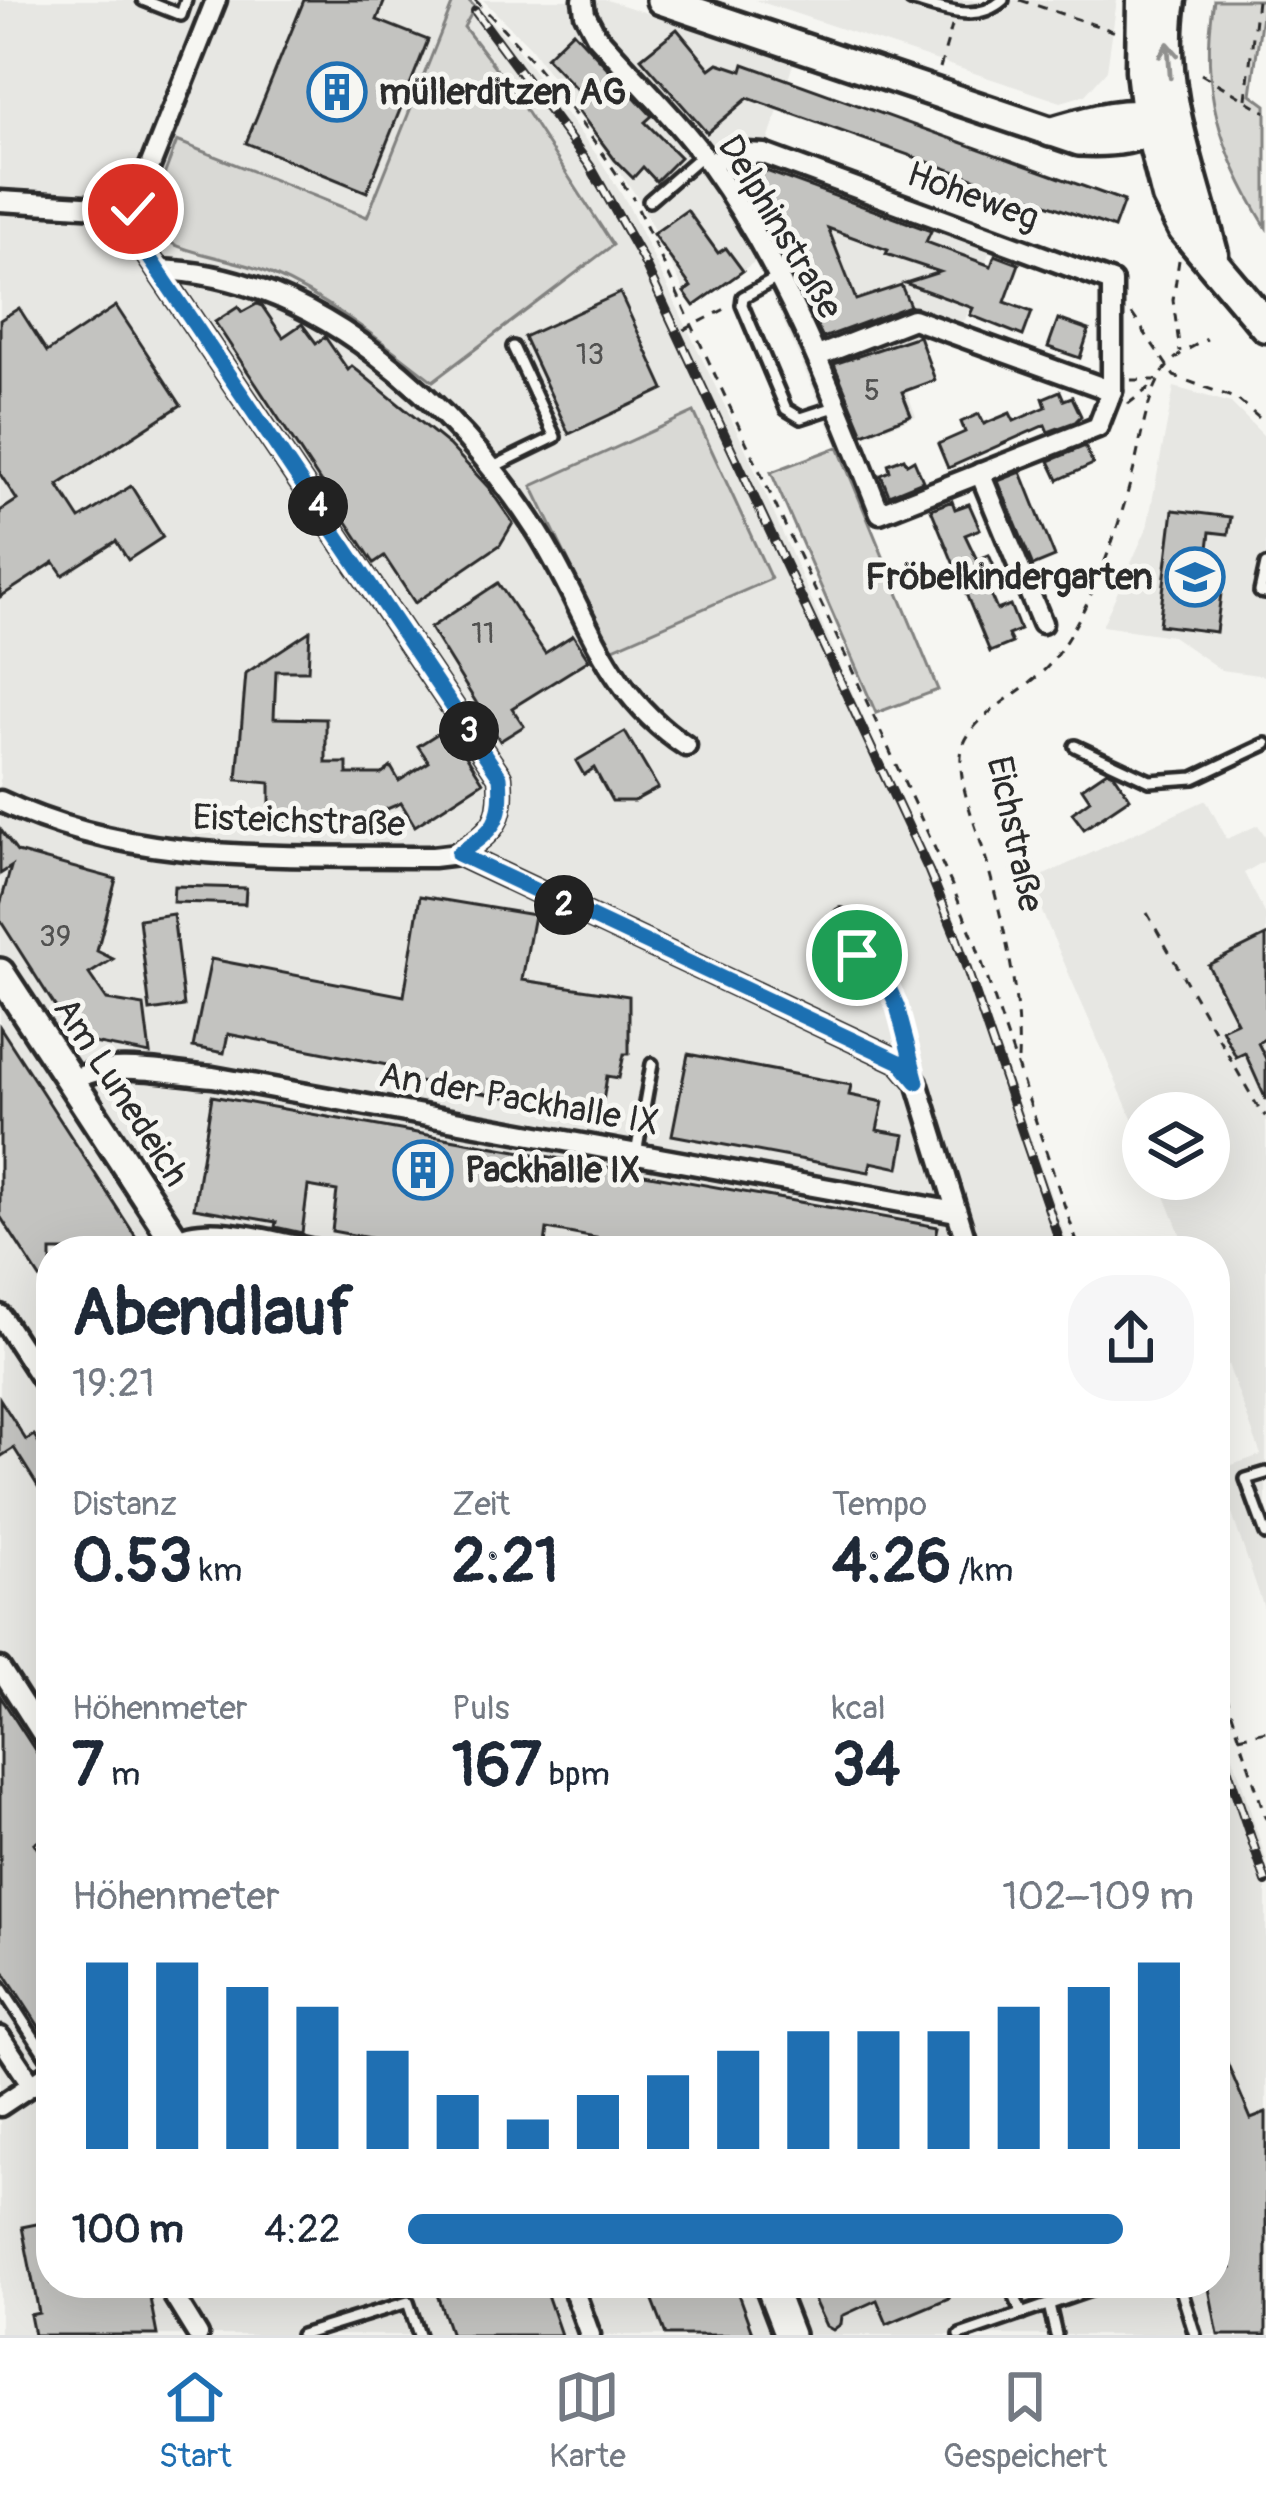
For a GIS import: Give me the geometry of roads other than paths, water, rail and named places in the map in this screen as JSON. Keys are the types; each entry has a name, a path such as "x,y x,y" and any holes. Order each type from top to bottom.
{"main road":[{"path":"1143,0 1142,70 1157,123 1213,260"},
{"path":"1170,0 1168,54 1157,123 1168,196 1184,229 1266,326"}],"street":[{"path":"216,0 133,209 136,238 500,777 502,803 493,830 458,854"},
{"name":"Delphinstraße","path":"583,0 596,34 706,160 778,278 818,356 880,513 980,473"},
{"path":"661,0 1048,133 1110,117 1157,123"},
{"name":"Hoheweg","path":"706,160 730,152 764,154 1112,282 1112,391"},
{"path":"0,201 133,209"},
{"path":"158,270 209,273 238,281 344,332 413,387 491,468 536,530 620,687 641,712 686,746"},
{"path":"818,356 914,319 1112,391 1098,427 980,473 1042,623"},
{"name":"Eisteichstraße","path":"0,801 93,835 199,854 458,854 900,1062 917,1082"},
{"name":"Am Lunedeich","path":"0,974 172,1236"},
{"name":"An der Packhalle IX","path":"70,1081 88,1071 107,1069 213,1077 956,1212"},
{"path":"917,1082 964,1236"},
{"path":"185,1236 207,1231 235,1236"},
{"path":"0,1316 36,1370"},
{"path":"0,1668 36,1724"},
{"path":"0,2037 32,2085"},
{"path":"0,2106 36,2081"},
{"path":"175,2298 198,2335"},
{"path":"576,2298 590,2335"},
{"path":"775,2298 789,2335"}],"lane":[{"path":"143,0 181,15 186,0"},
{"path":"911,0 955,13 973,13 988,11 1003,0"},
{"path":"649,201 706,160"},
{"path":"778,278 742,301 786,409 801,418 838,406"},
{"path":"491,468 555,437 513,347"},
{"path":"1266,565 1260,592 1266,593"},
{"path":"1075,746 1150,781 1195,778 1266,744"},
{"path":"842,915 857,955 882,972 890,989 917,1082"},
{"path":"635,1154 652,1064"},
{"path":"1266,1473 1246,1479 1266,1534"},
{"path":"0,1986 36,2044"},
{"path":"1015,2298 1022,2314"},
{"path":"960,2335 1071,2298"},
{"path":"1184,2298 1195,2335"},
{"path":"301,2335 408,2302 419,2335"},
{"path":"1049,2306 1056,2335"}],"railway":[{"path":"475,11 590,166 642,258 929,871 1058,1236"},
{"path":"1230,1776 1266,1882"}],"place":[{"name":"müllerditzen AG","path":"337,92"},
{"name":"Fröbelkindergarten","path":"1195,577"},
{"name":"Packhalle IX","path":"423,1170"}]}
